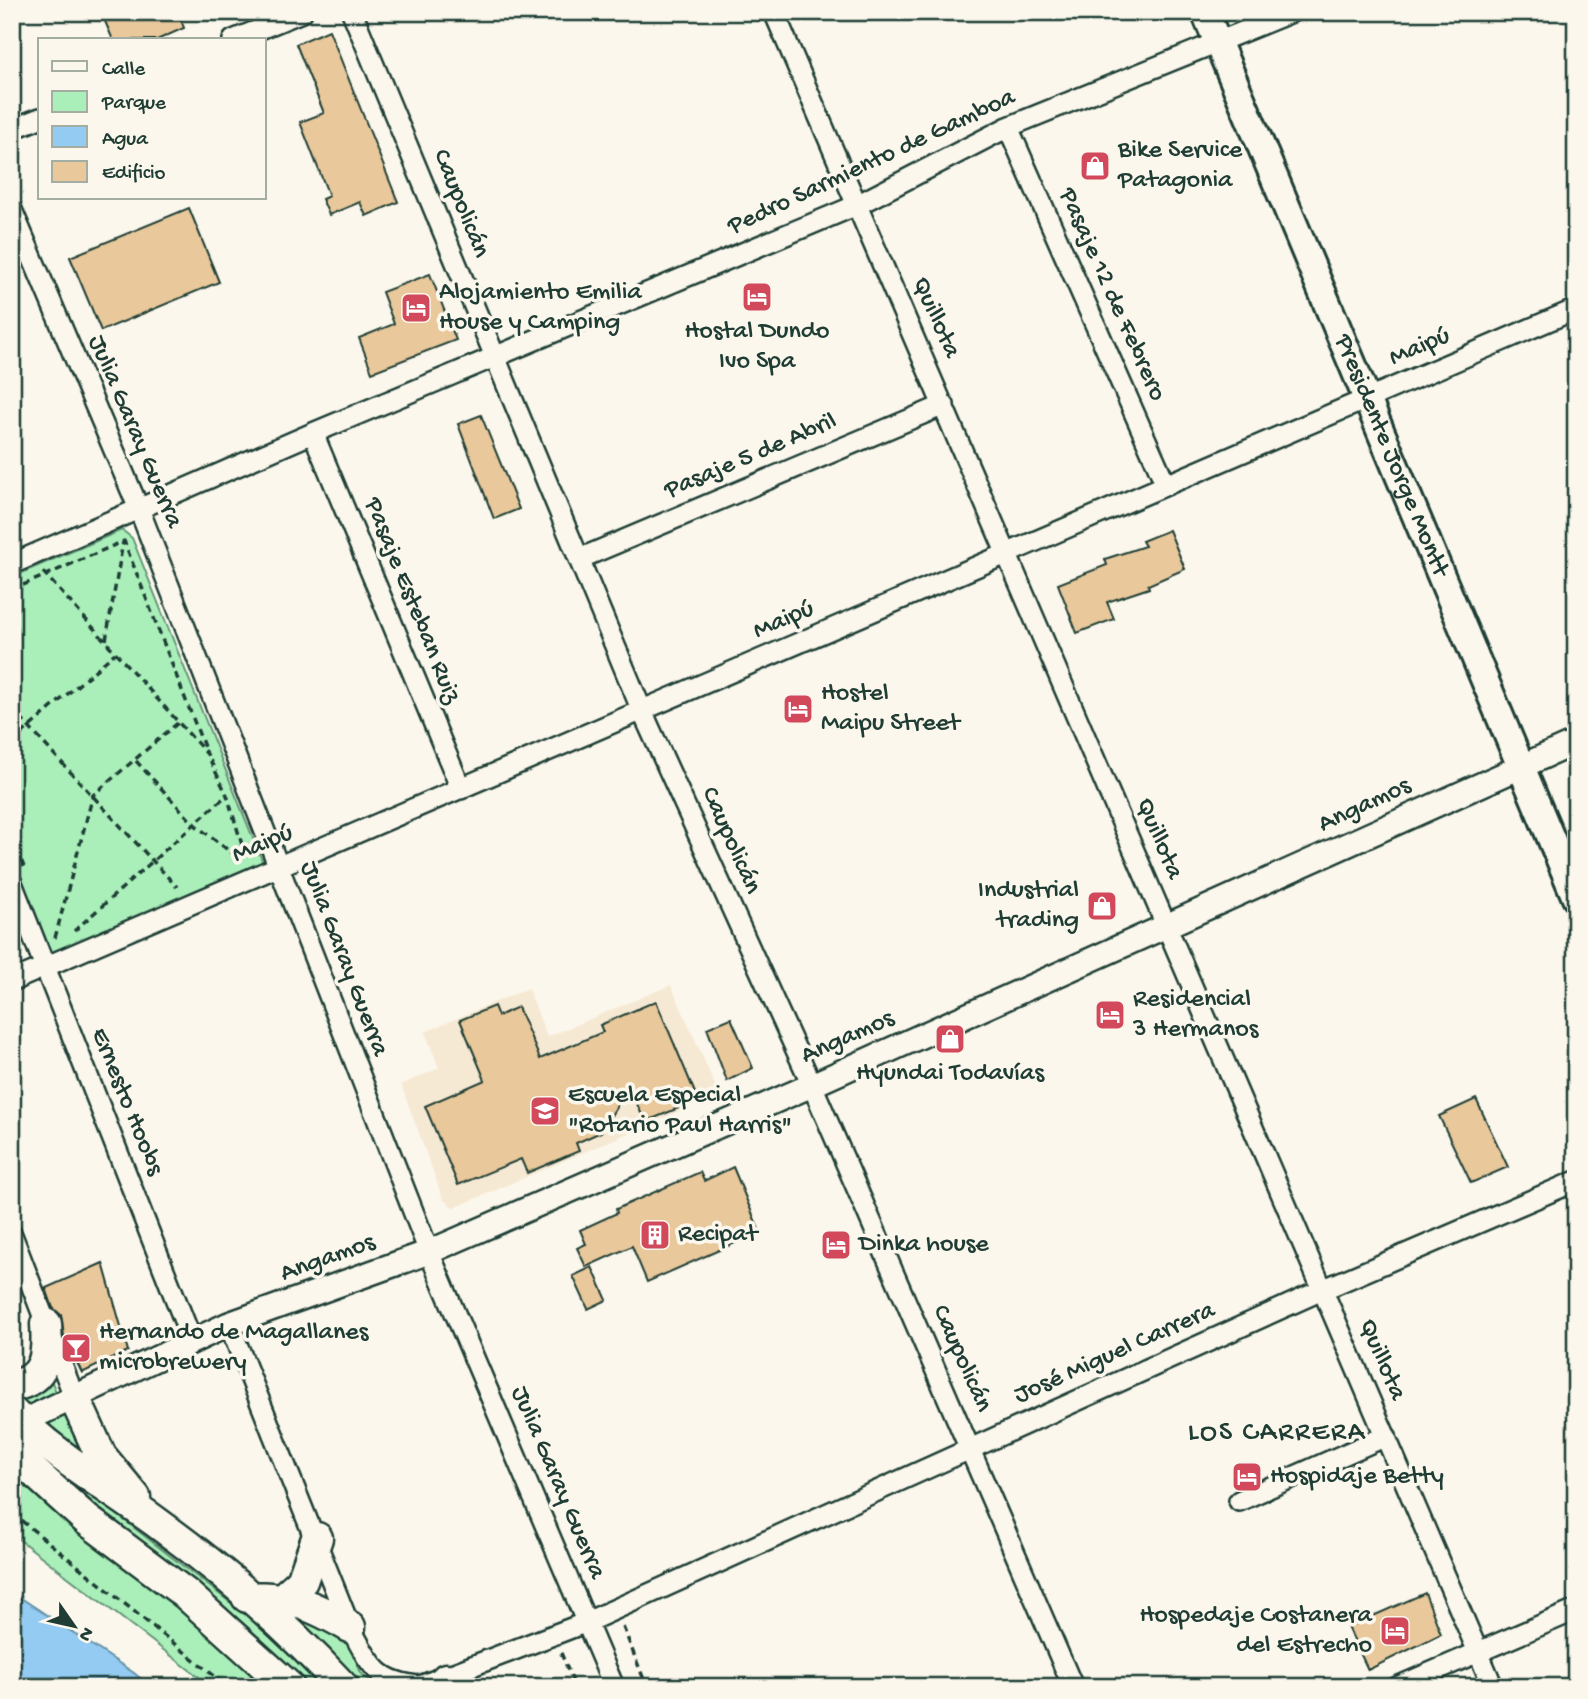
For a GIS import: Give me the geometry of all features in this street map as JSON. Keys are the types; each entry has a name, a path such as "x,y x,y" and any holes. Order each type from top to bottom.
{"main road":[{"name":"Presidente Jorge Montt","path":"1205,12 1576,898"},
{"path":"12,1387 25,1384 42,1370 48,1354 46,1324"},
{"path":"75,1399 101,1456 155,1522"},
{"path":"15,1418 103,1488 155,1522 247,1597 343,1687"},
{"path":"12,1452 87,1520 195,1601 289,1687"},
{"path":"284,1597 302,1581 317,1538"},
{"path":"247,1597 284,1597 316,1607 350,1626"}],"street":[{"path":"238,38 302,12"},
{"name":"Caupolicán","path":"352,12 642,710 812,1085 1073,1687"},
{"name":"Quillota","path":"774,12 1493,1687"},
{"name":"Pedro Sarmiento de Gamboa","path":"12,564 313,433 495,359 857,205 1008,127 1292,12"},
{"path":"12,129 38,119"},
{"name":"Pasaje 12 de Febrero","path":"1008,127 1166,485"},
{"name":"Julia Garay Guerra","path":"12,210 139,509 429,1252 614,1687"},
{"name":"Maipú","path":"12,981 1576,309"},
{"name":"Pasaje 5 de Abril","path":"579,559 944,405"},
{"name":"Pasaje Esteban Ruiz","path":"313,433 461,789"},
{"name":"Angamos","path":"15,1418 75,1399 229,1324 429,1252 1168,927 1576,742"},
{"name":"Ernesto Hoobs","path":"12,883 192,1341"},
{"name":"José Miguel Carrera","path":"442,1683 587,1622 1322,1290 1576,1181"},
{"path":"12,1235 75,1399"},
{"path":"229,1324 350,1626 371,1665 396,1684 420,1686 442,1683"},
{"path":"1239,1501 1386,1436"},
{"path":"1397,1687 1576,1610"}],"path":[{"path":"106,640 124,541 139,509"},
{"path":"12,590 124,541"},
{"path":"124,541 207,754 227,796 248,864 194,824 136,761"},
{"path":"32,556 45,575 207,754"},
{"path":"12,742 115,653"},
{"path":"12,709 177,887"},
{"path":"62,937 54,941 93,795 179,722"},
{"path":"71,934 227,796"},
{"path":"12,1513 228,1687"},
{"path":"615,1609 647,1687"},
{"path":"560,1650 575,1687"}],"shaded area":[{"name":"Escuela Especial \"Rotario Paul Harris\"","path":"671,985 719,1094 454,1208 443,1199 401,1085 439,1068 425,1032 528,988 547,1037"}],"green space":[{"path":"122,530 132,538 263,863 64,957 53,952 41,939 12,863 12,577"},
{"path":"49,1375 58,1397 30,1409 17,1397"},
{"path":"72,1412 90,1461 45,1421"},
{"path":"12,1433 272,1635 328,1687 311,1687 203,1590 12,1439"},
{"path":"12,1471 197,1618 274,1687 212,1687 12,1534"},
{"path":"280,1608 346,1637 361,1673 376,1687 363,1687"}],"water":[{"path":"12,1592 134,1673 151,1687 12,1687"}],"building":[{"path":"101,12 178,12 184,28 162,38 112,38"},
{"path":"329,30 398,202 366,216 360,202 329,215 322,199 329,196 300,122 324,113 296,44"},
{"path":"189,208 219,282 101,331 70,257"},
{"name":"Alojamiento Emilia House y Camping","path":"430,274 456,340 372,372 359,338 394,324 382,292"},
{"path":"481,415 519,509 494,519 458,424"},
{"path":"1169,530 1185,569 1148,585 1149,588 1107,602 1114,619 1077,633 1058,584 1107,565 1105,559 1145,546 1142,541"},
{"name":"Escuela Especial \"Rotario Paul Harris\"","path":"656,1001 698,1100 645,1122 629,1086 601,1132 576,1143 579,1151 527,1173 521,1159 458,1185 425,1106 485,1080 460,1020 494,1006 498,1016 518,1007 540,1059 603,1032 600,1025"},
{"path":"731,1018 753,1068 727,1081 707,1028"},
{"path":"1476,1099 1508,1167 1471,1183 1439,1116"},
{"path":"733,1167 760,1232 647,1282 632,1246 586,1267 577,1248 586,1244 580,1230 617,1213 616,1209 700,1172 704,1181"},
{"path":"103,1263 128,1351 82,1373 64,1336 61,1315 53,1308 46,1288"},
{"path":"592,1267 607,1300 588,1309 573,1276"},
{"name":"Hospedaje Costanera del Estrecho","path":"1425,1593 1441,1634 1368,1670 1348,1627"}],"place":[{"name":"Bike Service Patagonia","path":"1095,166"},
{"name":"Hostal Dundo Ivo Spa","path":"757,297"},
{"name":"Alojamiento Emilia House y Camping","path":"416,308"},
{"name":"Hostel Maipu Street","path":"798,709"},
{"name":"Industrial trading","path":"1102,906"},
{"name":"Residencial 3 Hermanos","path":"1110,1015"},
{"name":"Hyundai Todavías","path":"950,1039"},
{"name":"Escuela Especial \"Rotario Paul Harris\"","path":"545,1111"},
{"name":"Recipat","path":"655,1235"},
{"name":"Dinka house","path":"836,1245"},
{"name":"Hernando de Magallanes microbrewery","path":"76,1348"},
{"name":"Hospidaje Betty","path":"1247,1477"},
{"name":"Hospedaje Costanera del Estrecho","path":"1395,1631"}],"district":[{"name":"LOS CARRERA","path":"1277,1433"}]}
